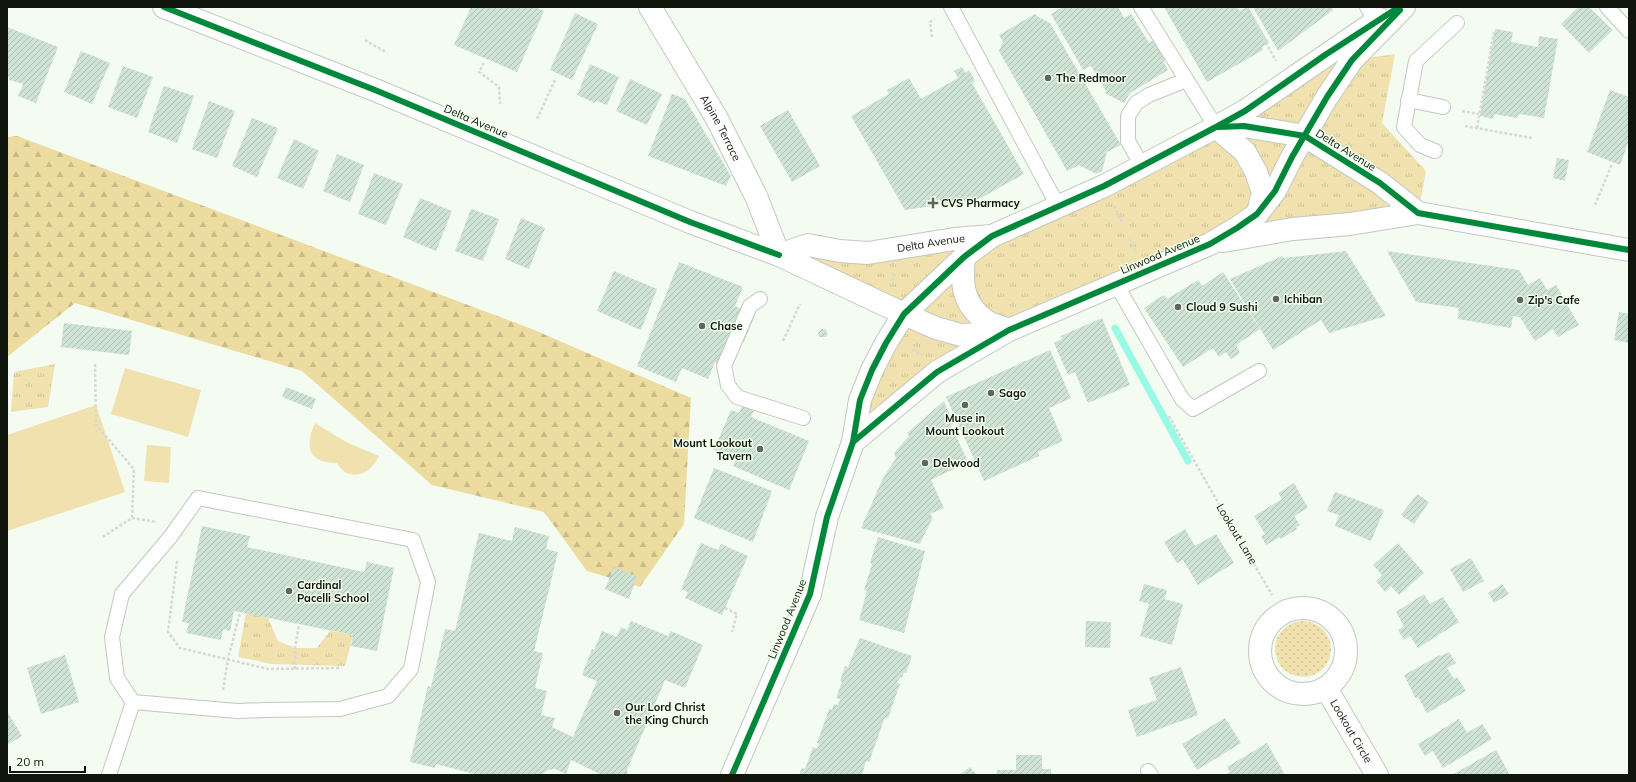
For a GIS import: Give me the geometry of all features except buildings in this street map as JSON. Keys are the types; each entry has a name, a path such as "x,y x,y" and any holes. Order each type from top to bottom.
{"main road":[{"name":"Delta Avenue","path":"164,7 375,90 690,222 779,255 936,328 961,335 984,334 1009,330"},
{"name":"Alpine Terrace","path":"650,7 716,117 756,196 779,255"},
{"path":"1257,214 1262,192 1256,172 1245,152 1216,127 1252,106 1372,14 1398,7"},
{"name":"Linwood Avenue","path":"853,442 938,372 1009,330 1210,244 1257,214 1275,191 1327,97 1352,60 1404,7"},
{"name":"Delta Avenue","path":"779,255 808,245 840,251 868,252 954,239 992,236 1104,186 1216,127 1244,126 1305,136 1333,152 1380,183 1418,213"},
{"name":"Delta Avenue","path":"1210,244 1293,230 1350,224 1418,213 1629,250"},
{"name":"Linwood Avenue","path":"732,775 810,594 827,517 853,442 860,400 872,370 886,343 904,314 964,257 992,236"},
{"path":"964,257 962,276 967,299 974,309 986,321 1009,330"},
{"name":"Lookout Circle","path":"1326,688 1376,775"}],"lane":[{"path":"951,7 1058,206"},
{"path":"1141,7 1216,127"},
{"path":"1607,7 1629,30"},
{"path":"1435,151 1420,145 1404,127 1408,100 1416,61 1458,23"},
{"path":"1142,166 1128,141 1128,116 1136,103 1148,95 1186,80"},
{"path":"1408,100 1450,109"},
{"path":"1116,284 1182,398 1193,409 1258,370"},
{"path":"760,299 750,306 724,366 728,385 737,397 803,418"},
{"path":"198,498 413,540 428,582 411,668 388,696 340,708 237,711 133,702 117,678 112,637 122,594 170,536 198,498"},
{"path":"109,775 133,702"}],"path":[{"path":"1247,7 1276,62"},
{"path":"1477,128 1494,32"},
{"path":"365,40 387,53"},
{"path":"484,63 479,72 499,87 500,104"},
{"path":"537,119 556,78"},
{"path":"1450,109 1479,114"},
{"path":"1465,126 1532,138"},
{"path":"1595,205 1612,164"},
{"path":"1113,204 1122,222"},
{"path":"783,341 800,304"},
{"path":"95,364 96,424 134,469 132,518"},
{"path":"101,538 132,518 163,523"},
{"path":"178,557 168,632 180,648 268,669 339,668"},
{"path":"725,608 738,614 732,632"},
{"path":"222,695 228,660 240,612"},
{"path":"295,669 299,625"}],"green space":[{"path":"1395,54 1382,123 1426,171 1418,213 1210,244 1009,330 853,442 904,314 779,255 954,239 1104,186 1325,55 1353,60"},
{"path":"17,136 532,329 691,398 684,524 640,587 587,571 544,512 432,485 302,371 75,303 7,357 7,137"},
{"path":"55,364 48,407 11,412 14,372"},
{"path":"125,368 201,390 188,437 111,414"},
{"path":"96,405 125,492 7,531 7,435"},
{"path":"315,423 346,442 379,456 371,468 360,474 353,475 342,469 337,463 320,460 311,452 310,446 310,439"},
{"path":"147,445 171,447 169,483 144,481"},
{"path":"246,613 268,618 278,641 295,648 317,648 330,631 353,635 345,666 272,664 238,657"},
{"path":"1297,621 1309,621 1319,625 1327,633 1331,643 1331,655 1327,665 1319,673 1309,677 1297,677 1287,673 1279,665 1275,655 1275,643 1279,633 1287,625"}],"waterway":[{"path":"1115,328 1188,461"}],"cycle path":[{"path":"164,7 375,90 690,222 779,255"},
{"path":"732,775 810,594 827,517 853,442 860,400 872,370 886,343 904,314 964,257 992,236 1104,186 1245,111 1325,55 1399,7"},
{"path":"853,442 937,372 1009,330 1210,244 1257,214 1275,191 1292,157 1327,97 1352,60 1400,10"},
{"path":"1218,127 1244,126 1305,136 1380,183 1418,213 1629,250"}],"place":[{"name":"The Redmoor","path":"1048,78"},
{"name":"CVS Pharmacy","path":"933,203"},
{"name":"Ichiban","path":"1276,299"},
{"name":"Zip's Cafe","path":"1520,300"},
{"name":"Cloud 9 Sushi","path":"1178,307"},
{"name":"Chase","path":"702,326"},
{"name":"Sago","path":"991,393"},
{"name":"Muse in Mount Lookout","path":"965,405"},
{"name":"Mount Lookout Tavern","path":"760,449"},
{"name":"Delwood","path":"925,463"},
{"name":"Cardinal Pacelli School","path":"289,591"},
{"name":"Our Lord Christ the King Church","path":"617,713"}]}
